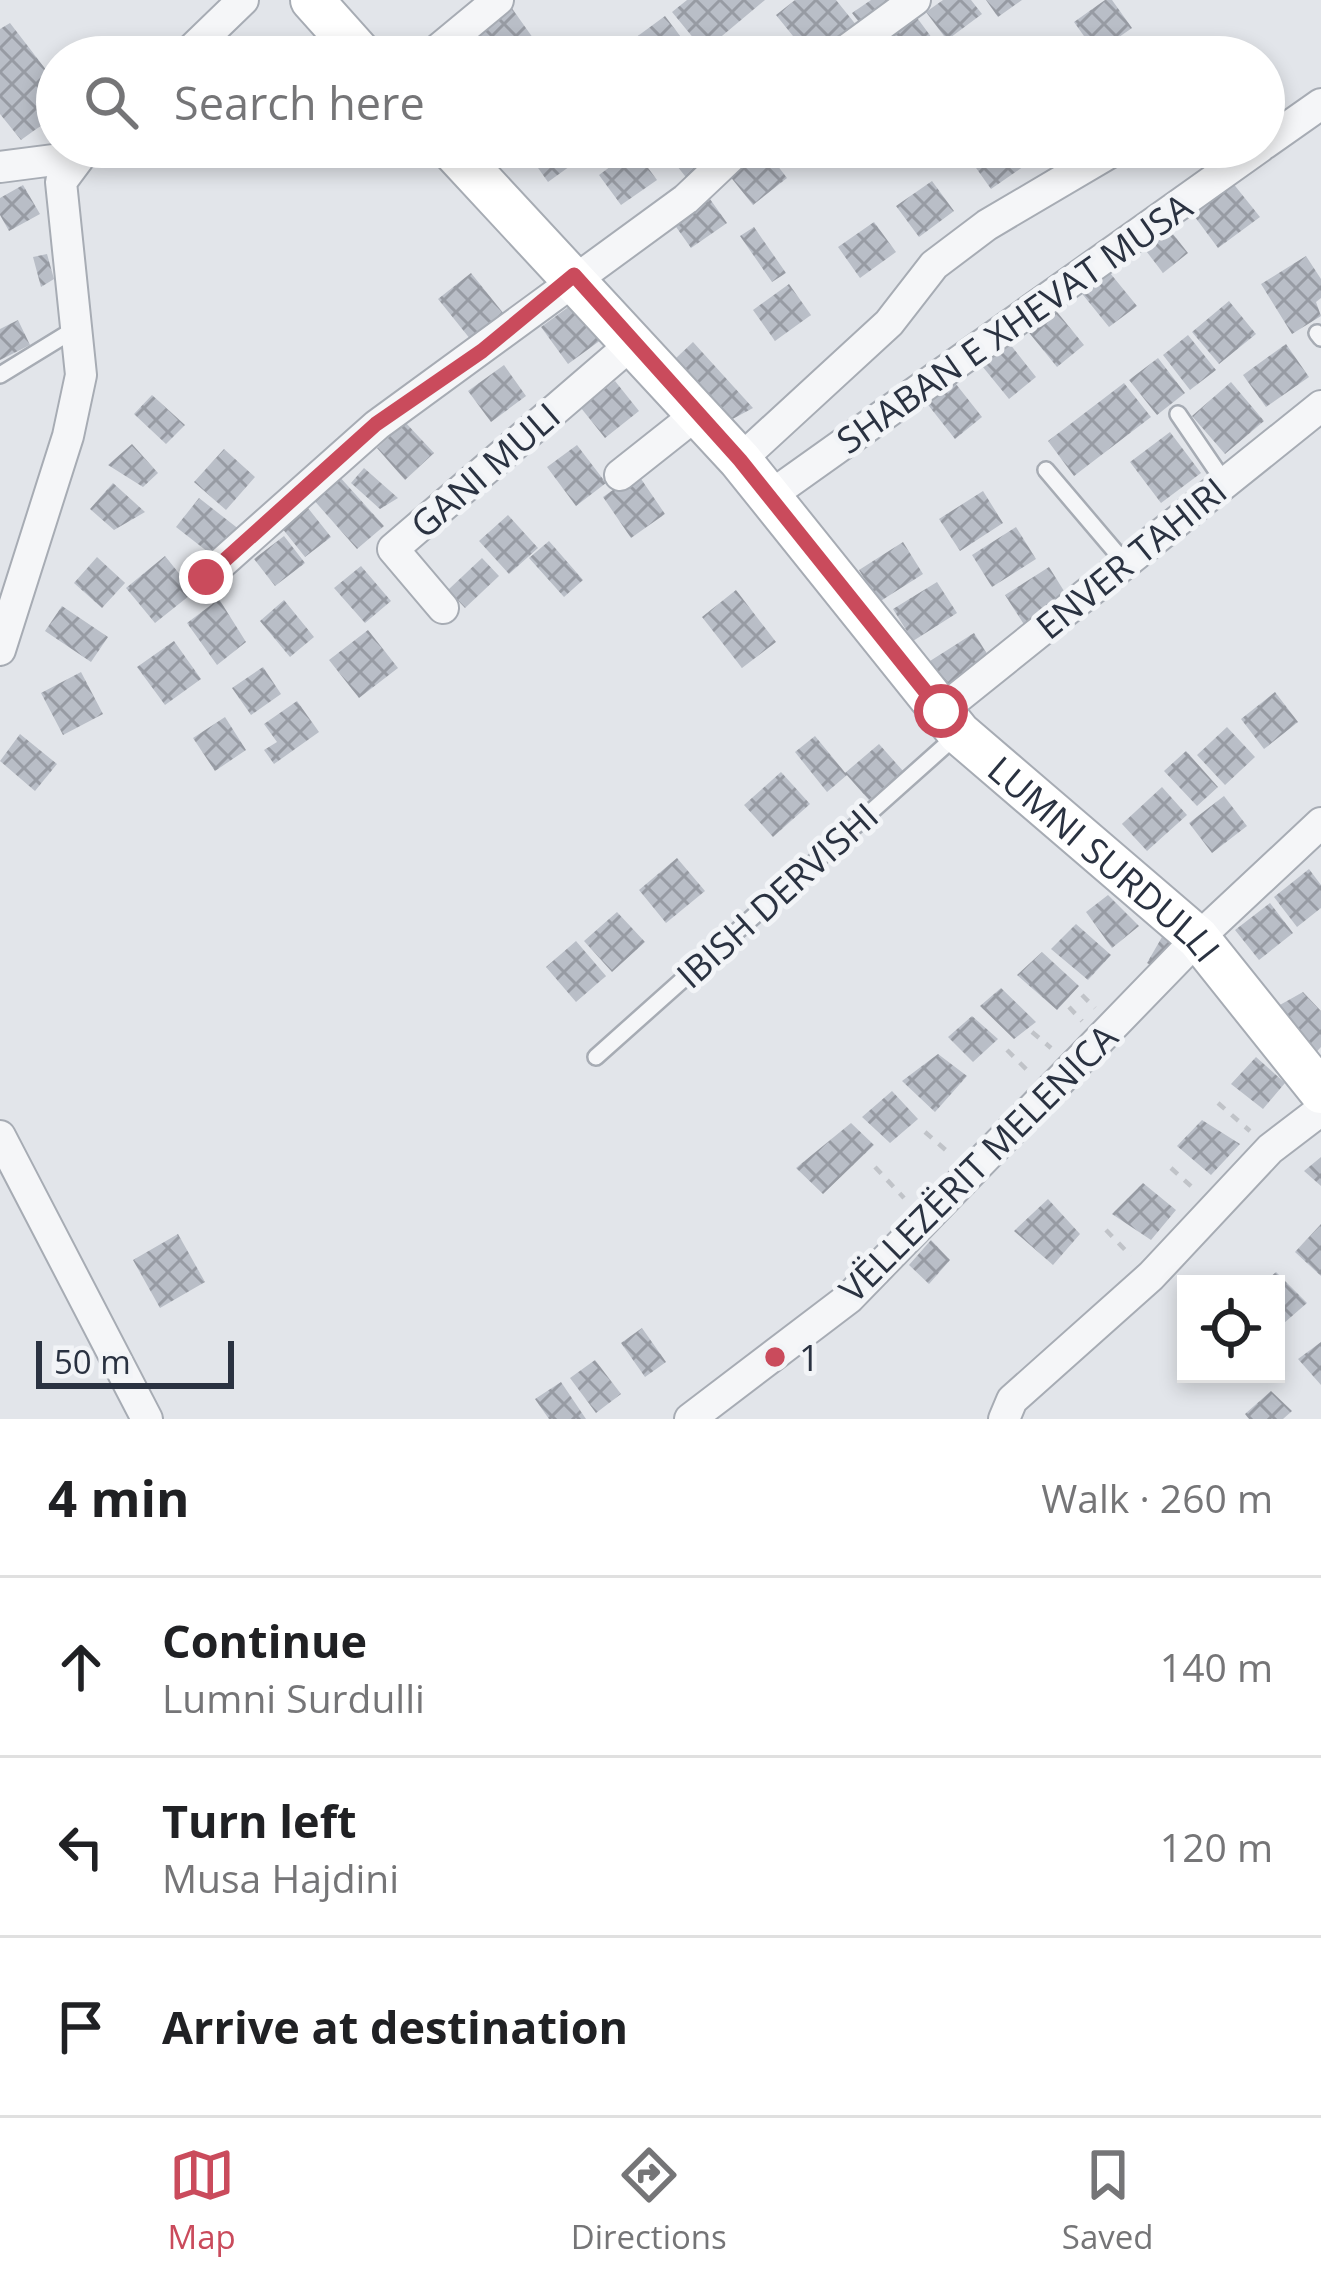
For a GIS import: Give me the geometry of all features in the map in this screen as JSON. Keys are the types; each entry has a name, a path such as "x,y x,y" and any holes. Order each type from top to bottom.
{"street":[{"path":"206,36 243,0"},
{"path":"312,0 344,36"},
{"path":"454,36 498,0"},
{"path":"866,36 915,0"},
{"name":"SHABAN E XHEVAT MUSA","path":"1285,130 1321,104"},
{"path":"0,167 36,160"},
{"path":"0,650 68,436 81,375 61,182 71,168"},
{"name":"LUMNI SURDULLI","path":"470,168 740,460 950,722 1198,938 1321,1092"},
{"path":"206,577 376,424 482,351 574,275 686,199 719,168"},
{"path":"740,460 890,323 934,265 987,226 1083,168"},
{"name":"SHABAN E XHEVAT MUSA","path":"767,498 1231,168"},
{"name":"GANI MULI","path":"442,608 393,549 635,341"},
{"name":"ENVER TAHIRI","path":"950,722 1125,562 1321,406"},
{"path":"620,475 697,414"},
{"name":"VËLLEZËRIT MELENICA","path":"690,1419 849,1298 1198,938 1321,823"},
{"path":"1004,1419 1012,1400 1151,1276 1270,1149 1321,1110"},
{"path":"0,1136 147,1419"}],"lane":[{"path":"0,375 75,329"},
{"path":"1178,414 1225,483"},
{"path":"1046,470 1125,562"},
{"name":"IBISH DERVISHI","path":"596,1057 950,722"}],"path":[{"path":"1218,1103 1270,1149"},
{"path":"874,1167 925,1220"},
{"path":"1106,1230 1151,1276"}],"building":[{"path":"687,0 765,0 722,36 692,36 672,12"},
{"path":"795,0 836,0 857,26 845,36 793,36 776,15"},
{"path":"871,0 894,0 861,25 852,13"},
{"path":"943,0 971,0 982,14 952,36 944,36 926,12"},
{"path":"986,0 1022,0 998,17"},
{"path":"1112,0 1132,28 1120,36 1084,36 1074,22"},
{"path":"511,7 532,36 477,36 475,33"},
{"path":"915,15 930,36 886,36"},
{"path":"665,16 680,36 638,36"},
{"path":"10,23 36,57 36,129 21,140 0,114 0,29"},
{"path":"538,168 567,168 548,182"},
{"path":"608,168 648,168 657,180 621,205 599,175"},
{"path":"679,168 701,168 689,181"},
{"path":"738,168 779,168 787,178 753,205 729,175"},
{"path":"976,168 1021,168 991,189"},
{"path":"1228,177 1260,217 1218,248 1186,205"},
{"path":"932,181 954,211 919,237 896,206"},
{"path":"23,185 40,214 9,231 0,215 0,198"},
{"path":"705,192 727,223 691,248 669,217"},
{"path":"874,222 896,252 860,278 838,247"},
{"path":"1165,224 1188,253 1163,273 1140,243"},
{"path":"754,227 786,273 772,282 740,236"},
{"path":"47,254 54,279 41,287 33,257"},
{"path":"1306,256 1321,279 1321,298 1316,302 1321,316 1292,334 1261,284"},
{"path":"1106,268 1137,306 1109,327 1079,290"},
{"path":"471,273 504,314 471,340 438,299"},
{"path":"789,284 811,315 775,341 753,310"},
{"path":"578,300 605,337 568,364 541,327"},
{"path":"1229,301 1256,334 1219,364 1192,332"},
{"path":"1053,307 1084,345 1057,367 1026,329"},
{"path":"18,320 30,345 0,360 0,329"},
{"path":"1188,335 1216,370 1190,390 1163,355"},
{"path":"1006,339 1036,377 1009,399 978,361"},
{"path":"693,342 753,408 727,422 672,362"},
{"path":"1286,344 1309,377 1266,407 1243,375"},
{"path":"1158,358 1185,393 1157,415 1129,380"},
{"path":"504,365 526,396 491,422 468,391"},
{"path":"952,379 982,417 955,439 925,401"},
{"path":"615,381 639,411 605,438 581,408"},
{"path":"1231,382 1264,421 1225,454 1192,416"},
{"path":"1124,383 1151,417 1074,476 1048,441"},
{"path":"152,395 185,425 166,444 134,414"},
{"path":"405,422 434,453 405,480 377,448"},
{"path":"1170,432 1201,473 1161,503 1130,462"},
{"path":"132,444 158,473 143,487 108,465"},
{"path":"577,445 606,483 576,506 547,467"},
{"path":"224,449 255,477 226,510 194,482"},
{"path":"364,468 398,498 380,509 351,483"},
{"path":"637,473 665,514 631,538 603,497"},
{"path":"338,475 384,526 357,549 312,498"},
{"path":"113,483 145,512 114,530 90,509"},
{"path":"983,491 1003,523 960,551 939,519"},
{"path":"199,498 240,530 217,559 176,527"},
{"path":"304,503 331,537 305,557 278,523"},
{"path":"508,515 538,548 509,574 479,541"},
{"path":"1016,527 1036,559 992,587 972,555"},
{"path":"284,536 305,563 275,586 254,559"},
{"path":"549,541 583,580 564,597 529,558"},
{"path":"903,542 923,574 879,602 859,570"},
{"path":"165,556 194,592 155,623 126,588"},
{"path":"97,557 125,583 102,608 74,583"},
{"path":"482,558 499,576 465,608 448,590"},
{"path":"361,566 391,601 365,623 334,588"},
{"path":"1049,567 1069,599 1025,626 1005,595"},
{"path":"937,582 957,613 913,641 893,609"},
{"path":"736,590 776,642 742,668 702,617"},
{"path":"219,599 246,642 217,665 187,623"},
{"path":"284,600 314,637 290,657 260,621"},
{"path":"62,606 108,637 91,662 45,631"},
{"path":"368,630 398,668 359,698 329,660"},
{"path":"974,633 994,665 950,692 930,661"},
{"path":"174,641 201,679 165,705 137,667"},
{"path":"263,667 281,694 251,715 232,688"},
{"path":"81,672 103,714 63,735 41,693"},
{"path":"1275,692 1298,722 1264,749 1241,719"},
{"path":"297,701 319,732 274,764 264,750 277,742 264,724"},
{"path":"225,717 246,750 215,771 193,738"},
{"path":"1227,727 1255,757 1225,785 1197,755"},
{"path":"20,734 57,764 35,791 0,761"},
{"path":"815,736 847,775 827,792 795,752"},
{"path":"879,744 903,771 869,800 845,773"},
{"path":"1186,751 1218,787 1197,806 1164,771"},
{"path":"781,772 810,804 773,837 744,805"},
{"path":"1162,787 1187,815 1147,851 1122,824"},
{"path":"1224,796 1247,826 1212,853 1189,823"},
{"path":"677,858 705,891 666,923 639,890"},
{"path":"1309,869 1321,885 1321,908 1297,927 1274,897"},
{"path":"1108,895 1139,926 1112,948 1086,912"},
{"path":"1270,903 1293,933 1259,960 1235,930"},
{"path":"617,912 645,942 612,972 584,941"},
{"path":"1076,924 1111,955 1088,980 1051,949"},
{"path":"1162,937 1175,946 1158,969 1147,963"},
{"path":"576,941 606,976 576,1002 546,967"},
{"path":"1042,952 1079,986 1057,1010 1017,975"},
{"path":"1001,988 1036,1022 1014,1039 980,1006"},
{"path":"1303,992 1321,1011 1321,1047 1311,1058 1269,1011"},
{"path":"972,1016 998,1039 973,1062 948,1037"},
{"path":"938,1054 967,1076 935,1112 902,1081"},
{"path":"1256,1057 1285,1083 1263,1109 1231,1084"},
{"path":"892,1091 918,1119 890,1143 862,1117"},
{"path":"1202,1120 1240,1144 1211,1175 1177,1146"},
{"path":"851,1123 874,1145 823,1194 796,1168"},
{"path":"1321,1157 1321,1186 1304,1171"},
{"path":"1143,1183 1176,1210 1151,1240 1112,1214"},
{"path":"1048,1199 1080,1234 1053,1265 1014,1231"},
{"path":"1321,1224 1321,1276 1295,1252"},
{"path":"178,1234 205,1282 160,1308 133,1260"},
{"path":"931,1240 950,1260 929,1284 909,1265"},
{"path":"1285,1281 1307,1303 1285,1322"},
{"path":"642,1328 666,1362 645,1377 621,1343"},
{"path":"1321,1342 1321,1385 1298,1359"},
{"path":"595,1360 621,1394 596,1413 570,1378"},
{"path":"561,1382 586,1419 549,1419 535,1399"},
{"path":"1271,1391 1292,1411 1283,1419 1249,1419 1245,1414"}],"place":[{"name":"1","path":"775,1357"}],"route":[{"path":"206,577 376,424 482,351 574,275 740,460 941,711"}]}
